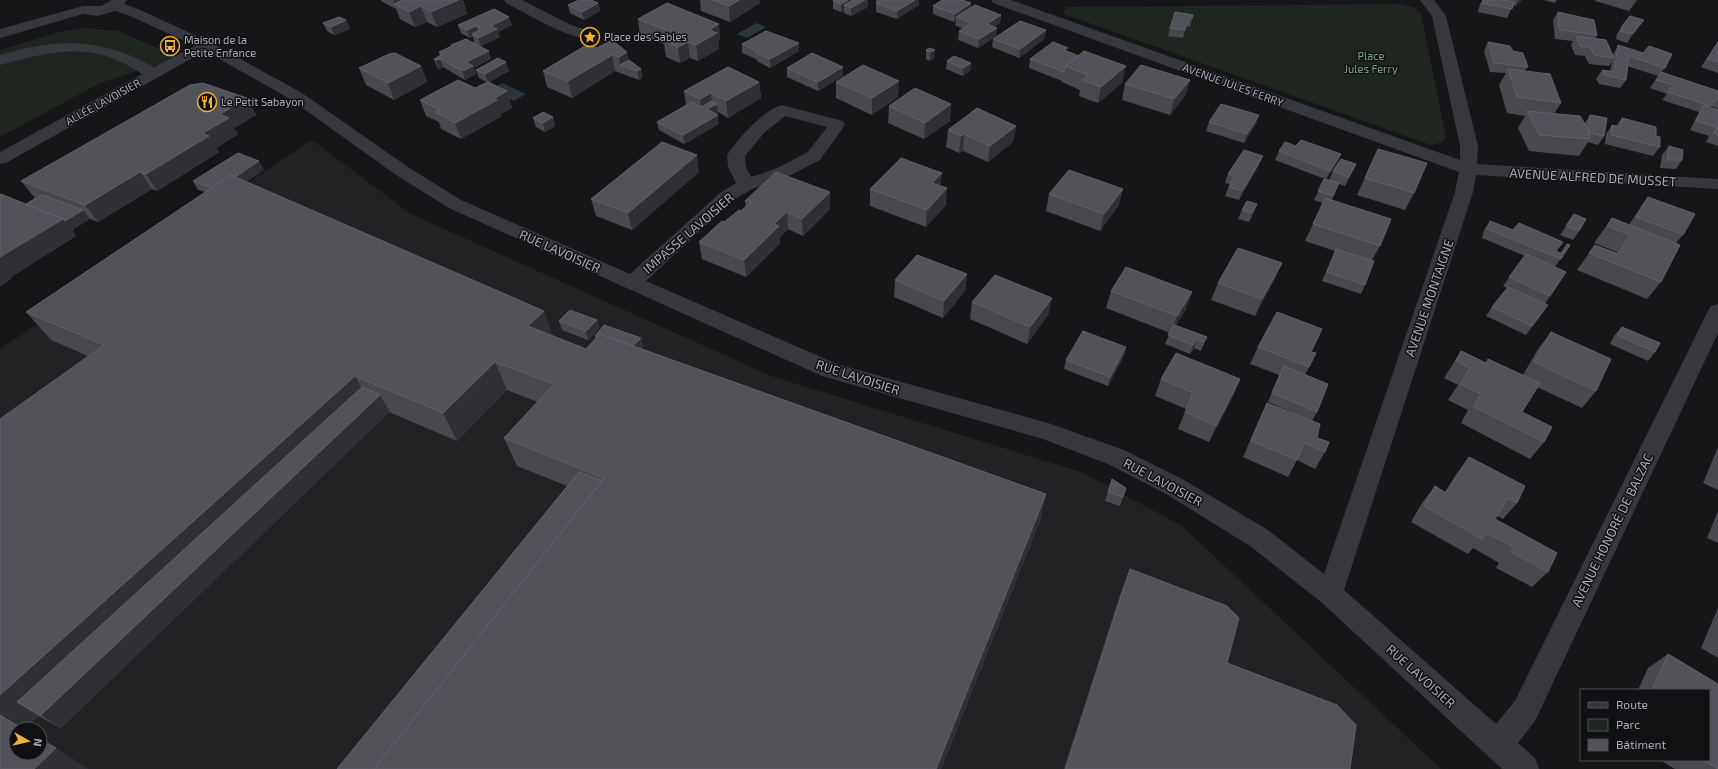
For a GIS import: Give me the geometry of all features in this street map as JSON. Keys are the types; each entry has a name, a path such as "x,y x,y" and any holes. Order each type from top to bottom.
{"street":[{"path":"511,0 566,28 591,36"},
{"path":"998,0 1011,0"},
{"name":"AVENUE JULES FERRY","path":"998,0 1468,169"},
{"name":"AVENUE MONTAIGNE","path":"1330,594 1464,192 1468,169 1469,146 1439,16 1427,0"},
{"path":"0,34 86,5 94,12 117,3"},
{"name":"RUE LAVOISIER","path":"117,3 205,45 296,96 402,171 455,204 830,370 1048,432 1116,457 1176,487 1259,538 1330,594 1524,769"},
{"name":"ALLÉE LAVOISIER","path":"0,159 205,45"},
{"path":"0,60 53,48 98,49 129,59 154,74"},
{"name":"IMPASSE LAVOISIER","path":"632,283 726,197 746,185 781,173 814,156 838,125 782,110 758,129 736,155 737,167 746,185"},
{"name":"AVENUE ALFRED DE MUSSET","path":"1468,169 1718,184"},
{"name":"AVENUE HONORÉ DE BALZAC","path":"1498,745 1525,710 1718,311"}],"shaded area":[{"path":"756,23 766,27 747,38 737,34"},
{"path":"502,83 526,94 514,101 491,90"},
{"path":"312,140 411,214 771,376 1084,473 1182,526 1441,769 0,769 0,349"}],"green space":[{"name":"Place Jules Ferry","path":"1402,4 1415,8 1421,14 1446,137 1443,142 1431,145 1064,14 1066,7"},
{"path":"86,28 118,31 176,56 160,64 100,83 0,137 0,50 63,31"}],"building":[{"path":"402,0 458,0 431,12 421,6 409,12 394,4"},
{"path":"579,0 591,0 598,3 582,12 568,5"},
{"path":"712,0 739,0 729,6"},
{"path":"848,0 841,4 833,1"},
{"path":"853,0 865,0 851,8 844,5"},
{"path":"881,0 915,0 897,11 876,3"},
{"path":"942,0 962,0 971,3 955,14 933,6"},
{"path":"1483,0 1503,0 1514,2 1512,9 1482,3"},
{"path":"667,3 719,24 709,30 717,33 696,45 688,42 678,47 664,41 677,34 638,19"},
{"path":"975,5 1001,15 987,24 997,28 979,39 959,31 972,23 956,17"},
{"path":"494,9 509,17 491,26 497,29 478,38 472,34 482,29 476,26 467,30 458,25"},
{"path":"1175,12 1193,15 1192,18 1189,18 1185,30 1170,28"},
{"path":"1558,12 1594,20 1597,35 1559,30"},
{"path":"1630,16 1644,20 1632,34 1621,31 1622,26"},
{"path":"339,17 346,20 331,27 323,23"},
{"path":"1020,21 1046,30 1020,49 993,39"},
{"path":"766,31 799,43 770,59 756,53 758,52 742,44"},
{"path":"1576,36 1606,40 1614,58 1594,55 1591,48 1580,46"},
{"path":"466,39 489,51 466,62 473,66 462,71 440,59 434,59 443,54 439,52"},
{"path":"612,40 627,52 619,57 612,55 568,81 543,71 588,44 597,48"},
{"path":"1053,42 1068,48 1064,50 1079,56 1065,66 1064,72 1030,59"},
{"path":"1488,42 1510,46 1513,51 1523,53 1528,67 1494,63"},
{"path":"1718,42 1718,62 1707,59"},
{"path":"1618,45 1643,53 1649,46 1672,54 1665,68 1629,56 1626,80 1605,75 1602,70 1614,72"},
{"path":"930,48 935,50 930,52 926,50"},
{"path":"1084,51 1126,66 1101,87 1082,80 1088,75 1065,66"},
{"path":"395,53 421,66 388,83 359,68 389,54"},
{"path":"812,53 843,67 818,82 787,68"},
{"path":"954,56 971,63 963,68 947,61"},
{"path":"498,58 506,62 485,74 476,70"},
{"path":"629,60 641,69 637,71 620,65"},
{"path":"863,65 899,81 872,98 836,82"},
{"path":"1141,65 1190,80 1174,99 1125,84"},
{"path":"728,67 759,82 726,101 711,93 700,99 684,91"},
{"path":"1508,69 1550,74 1561,103 1517,97"},
{"path":"1661,72 1718,91 1718,98 1711,106 1668,92 1673,85 1656,80"},
{"path":"458,80 475,88 488,82 507,91 495,98 497,100 455,123 435,112 440,110 420,100"},
{"path":"203,83 247,98 220,114 229,118 203,133 209,136 146,174 140,172 85,205 21,181 190,85"},
{"path":"915,88 951,104 925,123 889,106"},
{"path":"712,101 717,104 707,109 718,115 683,135 657,122 692,102 701,107"},
{"path":"1221,104 1259,115 1247,134 1209,122"},
{"path":"1704,105 1718,110 1718,135 1713,133 1716,127 1696,121"},
{"path":"977,108 1016,126 990,146 964,134 961,136 948,130"},
{"path":"1527,111 1580,116 1589,131 1590,139 1539,135"},
{"path":"543,112 553,117 543,123 533,118"},
{"path":"1590,115 1607,118 1604,136 1589,133 1588,129"},
{"path":"1622,118 1656,127 1656,136 1660,137 1660,147 1611,135 1612,125 1620,127"},
{"path":"1301,140 1341,154 1330,171 1279,151 1285,142 1296,146"},
{"path":"662,142 697,155 628,213 591,199"},
{"path":"1669,146 1683,150 1682,160 1667,160"},
{"path":"1378,149 1427,163 1414,193 1365,178"},
{"path":"1244,150 1263,156 1242,191 1229,187 1234,176 1228,174"},
{"path":"238,153 259,161 235,177 231,175 212,188 193,181"},
{"path":"901,158 942,173 932,183 947,188 927,210 870,189"},
{"path":"1341,159 1356,164 1349,177 1333,171"},
{"path":"1069,170 1123,189 1104,214 1049,194"},
{"path":"776,172 830,192 802,219 787,212 774,224 779,226 744,260 699,242 722,221 724,222 739,210 741,211 751,202 745,201"},
{"path":"231,175 544,311 528,326 586,349 600,334 1046,494 936,769 374,769 604,478 504,438 554,384 495,362 443,413 355,376 0,695 0,419 104,345 26,312"},
{"path":"1324,179 1339,183 1333,196 1318,191"},
{"path":"1,194 63,219 0,257"},
{"path":"42,195 83,210 65,221 26,204"},
{"path":"1648,197 1695,214 1683,235 1636,217"},
{"path":"1325,198 1391,219 1380,246 1313,224"},
{"path":"1247,201 1257,204 1252,213 1242,210"},
{"path":"1574,214 1586,219 1579,231 1566,226"},
{"path":"1612,218 1680,245 1661,282 1589,253 1595,245 1618,254 1630,235 1607,226"},
{"path":"1490,221 1513,230 1519,223 1563,242 1556,251 1562,254 1567,244 1570,245 1561,259 1487,229"},
{"path":"1238,248 1282,263 1262,299 1218,283"},
{"path":"1336,249 1374,261 1365,285 1327,272"},
{"path":"1526,254 1566,272 1550,296 1509,277"},
{"path":"917,255 967,274 944,301 895,280"},
{"path":"1126,267 1192,292 1177,316 1111,291"},
{"path":"995,275 1052,298 1030,327 972,302"},
{"path":"1508,287 1548,305 1532,326 1492,307"},
{"path":"570,310 597,320 586,331 559,321"},
{"path":"1277,312 1322,329 1311,352 1316,353 1309,367 1258,347"},
{"path":"604,325 641,338 633,346 600,334 598,337 595,336"},
{"path":"1174,325 1207,337 1204,342 1197,339 1193,345 1168,335"},
{"path":"1622,327 1660,343 1655,352 1617,335"},
{"path":"1083,331 1126,347 1110,377 1066,360"},
{"path":"1551,332 1611,359 1596,391 1534,362"},
{"path":"1461,351 1486,363 1488,359 1540,383 1522,412 1552,427 1544,442 1473,406 1481,394 1460,384 1470,368 1456,361"},
{"path":"1176,353 1240,379 1216,426 1185,412 1193,393 1161,379"},
{"path":"1284,366 1328,384 1317,412 1272,393"},
{"path":"362,387 380,395 41,715 17,702"},
{"path":"1267,403 1320,424 1317,438 1329,442 1325,452 1304,443 1297,460 1251,441"},
{"path":"1469,457 1525,486 1517,503 1508,498 1495,519 1557,553 1548,572 1511,552 1514,547 1487,533 1482,539 1424,506 1435,486 1446,493"},
{"path":"579,472 602,481 374,769 337,769"},
{"path":"1112,479 1126,488 1123,497 1108,492"},
{"path":"1130,569 1227,606 1239,618 1227,663 1337,705 1356,725 1350,769 1066,769"},
{"path":"1668,654 1718,684 1718,769 1705,761 1710,761 1710,689 1652,689"},
{"path":"0,715 10,721 8,721 8,761 42,761 34,769 0,769"},
{"path":"48,744 56,748 48,756"}],"place":[{"name":"Place des Sables","path":"590,37"},
{"name":"Maison de la Petite Enfance","path":"170,46"},
{"name":"Le Petit Sabayon","path":"207,102"}]}
